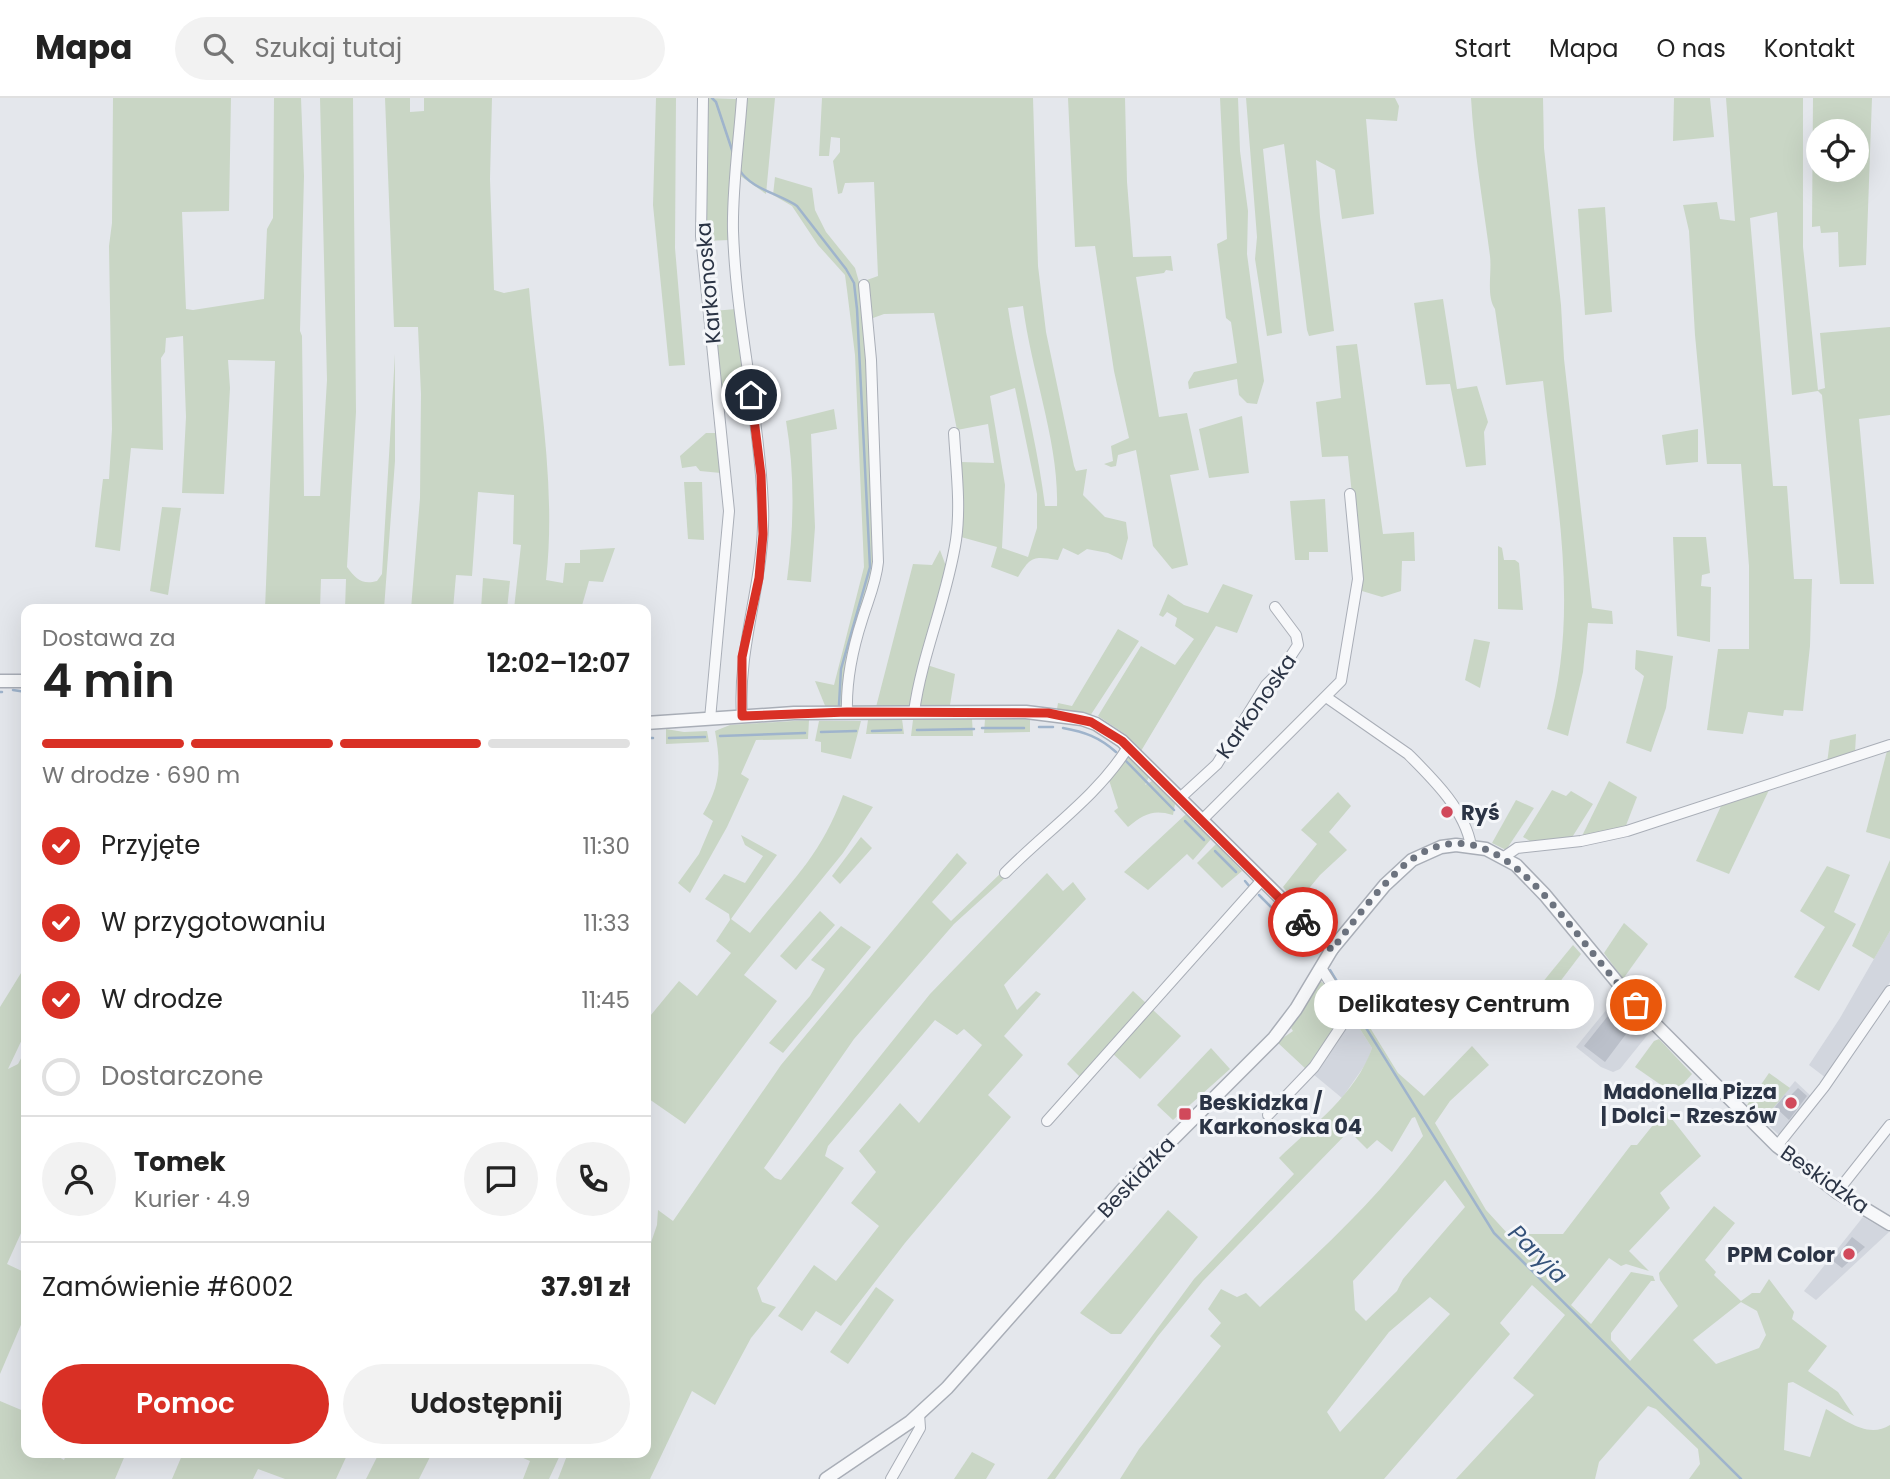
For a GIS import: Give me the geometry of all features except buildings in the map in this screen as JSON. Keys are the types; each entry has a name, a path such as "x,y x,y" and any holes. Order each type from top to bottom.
{"street":[{"name":"Karkonoska","path":"702,98 701,236 729,511 709,719"},
{"name":"Karkonoska","path":"742,98 733,232 763,505 759,578 742,657 742,716"},
{"path":"847,712 846,687 852,656 875,583 878,562 871,360 864,285"},
{"path":"914,712 956,540 954,433"},
{"name":"Karkonoska","path":"1202,820 1313,706 1341,681 1358,579 1350,494"},
{"name":"Karkonoska","path":"1180,798 1217,764 1266,685 1283,668 1298,645 1296,635 1275,607"},
{"path":"0,681 21,681"},
{"path":"1326,697 1408,754 1419,765 1456,810 1466,827 1471,846"},
{"path":"651,723 742,716 914,712 1063,715 1096,724 1128,747 1332,950"},
{"path":"1504,857 1517,848 1581,841 1636,829 1890,746"},
{"path":"1005,873 1094,788 1118,763 1128,747"},
{"name":"Beskidzka","path":"826,1479 919,1415 947,1388 1140,1171 1274,1038 1296,1009 1332,950 1385,885 1406,864 1441,847 1471,846 1504,857 1536,884 1636,1005 1777,1146 1837,1192 1890,1224"},
{"path":"1047,1121 1261,881"},
{"path":"1268,1115 1314,1067 1348,1016 1345,1006 1321,968"},
{"path":"1777,1146 1831,1077 1890,990"},
{"path":"1837,1192 1890,1125"},
{"path":"891,1479 920,1427 919,1415"}],"shaded area":[{"path":"1890,931 1890,982 1865,1024 1826,1078 1809,1065 1840,1018"},
{"path":"1616,998 1649,1033 1620,1069 1613,1072 1601,1067 1576,1047"},
{"path":"1353,1018 1372,1048 1367,1062 1342,1098 1313,1074"},
{"path":"1795,1081 1812,1097 1781,1137 1763,1120"},
{"path":"1863,1217 1889,1232 1816,1300 1804,1291"}],"green space":[{"path":"113,98 231,98 229,211 182,212 186,309 264,299 267,229 273,218 274,98 301,98 304,176 300,331 304,496 320,496 327,380 320,98 353,98 356,412 347,567 356,578 363,581 377,581 382,574 395,354 395,461 384,604 345,604 346,579 321,579 320,604 265,604 275,361 228,360 230,388 224,494 182,493 186,417 183,336 166,338 165,352 161,358 163,450 131,448 120,551 95,547 103,479 109,479 112,429 109,246 112,223"},
{"path":"385,98 410,98 410,112 424,111 424,98 492,98 490,179 494,290 504,293 529,288 548,471 549,544 546,580 563,583 565,563 580,563 580,550 615,548 603,582 589,581 582,604 515,604 521,545 513,544 514,495 478,492 472,576 456,575 453,604 411,604 420,498 421,394 418,327 394,327"},
{"path":"656,98 676,98 675,248 685,365 669,366 653,205"},
{"path":"706,98 738,99 730,240 705,241"},
{"path":"745,98 775,98 766,194 739,175"},
{"path":"822,98 1033,98 1038,266 1046,332 1074,466 1076,471 1087,469 1083,495 1105,517 1126,522 1128,538 1122,560 1108,553 1087,549 1078,555 1063,548 1058,560 1034,559 1018,577 991,567 997,547 961,537 961,462 994,463 988,424 957,430 934,313 884,314 873,318 867,280 878,276 874,182 845,183 842,193 838,194 833,161 840,152 840,138 831,137 829,156 819,156","holes":["1023,306 1054,457 1057,506 1045,506 1012,333 1008,308","1015,388 1037,494 1037,528 1028,557 1002,548 1005,485 990,396"]},
{"path":"1068,98 1125,98 1127,182 1133,257 1171,256 1173,271 1166,270 1164,273 1136,277 1159,417 1187,413 1199,470 1170,475 1188,565 1172,569 1153,546 1136,450 1118,455 1116,466 1104,464 1113,461 1111,446 1129,438 1114,371 1095,246 1075,247"},
{"path":"1220,98 1238,98 1240,151 1248,211 1247,254 1264,381 1257,404 1247,403 1239,395 1237,379 1189,389 1188,382 1194,372 1237,363 1231,322 1226,318 1217,244 1227,239"},
{"path":"1246,98 1395,98 1399,106 1397,121 1366,119 1374,214 1342,219 1335,170 1316,160 1334,331 1309,336 1307,330 1284,144 1263,149 1282,333 1267,336 1255,259 1257,237"},
{"path":"1471,98 1543,98 1544,148 1561,305 1564,359 1592,608 1612,611 1613,624 1588,623 1583,672 1568,736 1547,729 1563,642 1564,599 1559,513 1543,381 1506,385 1490,291 1490,256"},
{"path":"1674,98 1710,98 1714,137 1673,141"},
{"path":"1726,98 1803,98 1803,247 1818,390 1825,388 1820,333 1890,327 1890,415 1859,419 1874,584 1840,584 1822,395 1818,391 1792,395 1777,212 1750,218 1773,486 1787,486 1794,579 1812,579 1810,646 1803,711 1784,710 1783,716 1748,712 1743,734 1707,730 1718,649 1749,649 1749,566 1741,464 1707,464 1689,231 1683,205 1717,202 1720,219 1735,221"},
{"path":"1813,98 1872,98 1869,182 1869,119 1813,119"},
{"path":"775,177 812,188 815,210 826,232 855,268 861,289 867,336 875,568 843,708 826,708 815,681 834,685 864,567 855,355 847,290 845,275 818,245 792,206 773,195"},
{"path":"1812,182 1869,182 1866,265 1839,267 1838,232 1821,233 1820,226 1812,227"},
{"path":"1605,207 1612,312 1585,315 1578,209"},
{"path":"1443,299 1457,389 1477,386 1488,422 1484,432 1486,465 1466,467 1450,384 1426,385 1414,303"},
{"path":"736,309 747,394 721,400 713,311"},
{"path":"1357,344 1383,534 1414,532 1415,561 1402,561 1401,591 1382,597 1362,591 1348,456 1322,457 1316,402 1341,398 1336,346"},
{"path":"834,409 837,429 811,434 815,527 811,582 787,580 792,501 786,421"},
{"path":"1242,416 1249,473 1209,478 1199,429"},
{"path":"1698,429 1698,462 1666,465 1662,435"},
{"path":"706,433 717,433 721,473 700,471 696,466 682,468 680,456"},
{"path":"684,482 702,482 704,540 688,539"},
{"path":"1325,499 1328,552 1309,552 1309,560 1295,560 1290,501"},
{"path":"162,507 181,508 168,595 150,591"},
{"path":"1673,537 1706,537 1710,573 1702,575 1701,586 1711,587 1710,642 1677,636"},
{"path":"1498,546 1502,548 1504,560 1515,560 1519,563 1523,610 1498,609"},
{"path":"940,550 947,569 912,707 876,707 913,564 932,565"},
{"path":"483,578 510,581 508,604 481,604"},
{"path":"1223,584 1253,595 1237,633 1216,626 1141,751 1125,734 1098,716 1141,646 1175,665 1194,639 1175,626 1177,618 1167,612 1163,617 1159,615 1168,594 1184,605 1208,613"},
{"path":"1118,629 1139,641 1090,716 1057,709 1058,703 1072,706"},
{"path":"1474,639 1490,642 1480,688 1465,680"},
{"path":"1636,650 1673,656 1666,708 1651,752 1626,743 1644,676 1635,669"},
{"path":"927,665 955,674 950,705 923,707 919,704"},
{"path":"902,719 904,734 866,734 868,720"},
{"path":"972,719 973,736 911,736 913,720"},
{"path":"985,719 1030,719 1030,732 984,733"},
{"path":"809,720 808,739 756,740 741,774 749,779 727,827 690,893 678,883 699,854 713,821 703,814 718,774 715,731 730,725"},
{"path":"819,721 861,721 851,759 821,752 821,742 815,741"},
{"path":"666,729 684,732 707,731 709,742 666,744"},
{"path":"1856,734 1855,753 1827,763 1830,740"},
{"path":"1890,750 1890,839 1866,832 1887,751"},
{"path":"1127,756 1149,777 1145,785 1152,781 1175,804 1173,815 1149,814 1128,827 1114,811 1118,808 1108,777"},
{"path":"1609,781 1637,797 1625,828 1582,836"},
{"path":"1552,790 1566,796 1571,791 1593,804 1571,839 1530,841 1523,837"},
{"path":"1769,790 1729,874 1696,861 1721,806"},
{"path":"1338,792 1351,806 1329,832 1347,850 1320,875 1297,903 1283,887 1317,844 1301,830"},
{"path":"843,795 873,807 843,853 744,975 777,1001 685,1124 651,1100 651,1015 679,981 697,996 731,953 716,941 730,920 729,914 705,899 724,874 745,883 763,856 745,845 741,835 777,855 731,919 750,933 814,853"},
{"path":"1516,800 1534,808 1506,850 1492,843"},
{"path":"1186,814 1211,839 1193,860 1187,854 1148,890 1124,872"},
{"path":"861,837 872,848 840,884 832,876"},
{"path":"1216,844 1242,871 1222,888 1197,863"},
{"path":"957,853 967,863 932,902 951,921 1001,873 1006,877 954,924 854,1039 764,1168 781,1180 930,994 1047,873 1063,891 1073,882 1086,899 1004,985 1017,1010 1036,991 1041,994 1004,1036 1023,1055 988,1095 1011,1117 905,1243 841,1326 816,1311 802,1331 778,1316 814,1265 836,1281 879,1226 851,1203 876,1172 859,1151 900,1103 919,1123 982,1045 964,1029 957,1035 935,1020 828,1146 825,1156 844,1168 757,1288 762,1302 776,1307 751,1338 715,1405 692,1391 650,1479 558,1479 566,1458 651,1458 651,1242 657,1225 658,1210 673,1221 781,1065"},
{"path":"1890,860 1890,931 1874,959 1852,946"},
{"path":"1827,866 1850,875 1834,912 1856,924 1819,991 1794,977 1825,927 1800,911"},
{"path":"820,911 835,925 796,970 780,956"},
{"path":"1624,923 1648,944 1623,979 1604,953"},
{"path":"841,926 871,947 783,1053 769,1043 810,996 825,969 811,960"},
{"path":"1573,945 1581,954 1531,1020 1520,1010"},
{"path":"21,973 21,1042 8,1069 18,1064 21,1058 21,1233 7,1264 21,1271 21,1325 0,1374 0,1007"},
{"path":"1319,980 1335,997 1344,1018 1307,1070 1277,1042 1293,1031 1291,1028"},
{"path":"1133,991 1147,1004 1081,1078 1067,1064"},
{"path":"1153,1010 1181,1036 1140,1079 1111,1052"},
{"path":"1361,1013 1398,1073 1424,1096 1472,1046 1489,1065 1450,1101 1435,1123 1486,1210 1508,1234 1563,1234 1631,1145 1637,1145 1665,1110 1701,1156 1660,1193 1670,1208 1629,1251 1649,1271 1626,1264 1621,1266 1609,1258 1571,1305 1591,1324 1631,1272 1653,1276 1655,1281 1651,1281 1611,1333 1611,1340 1630,1361 1678,1306 1660,1280 1659,1273 1714,1206 1735,1223 1705,1260 1716,1272 1714,1275 1741,1301 1752,1293 1760,1293 1769,1279 1794,1312 1792,1319 1827,1346 1808,1371 1838,1392 1854,1416 1793,1382 1788,1383 1784,1450 1810,1457 1826,1409 1865,1429 1882,1429 1890,1425 1890,1479 1689,1479 1700,1464 1698,1449 1656,1409 1648,1406 1599,1462 1595,1479 1456,1479 1534,1395 1513,1378 1565,1315 1532,1285 1500,1323 1510,1334 1384,1479 1120,1479 1139,1449 1221,1346 1210,1336 1221,1323 1208,1309 1221,1289 1237,1297 1246,1293 1260,1307 1346,1225 1405,1160 1423,1136 1415,1117 1392,1152 1377,1140 1367,1149 1349,1131 1203,1281 1158,1336 1055,1479 1047,1479 1194,1279 1294,1174 1279,1158 1345,1094 1365,1065 1372,1048 1353,1018","holes":["1445,1180 1465,1207 1403,1279 1397,1291 1366,1321 1355,1310 1353,1281","1430,1297 1450,1314 1340,1432 1327,1412 1389,1332","1741,1302 1757,1311 1766,1335 1759,1348 1716,1364 1693,1340"]},
{"path":"1659,1039 1692,1074 1674,1094 1635,1067 1654,1041"},
{"path":"1211,1048 1230,1069 1173,1120 1157,1105"},
{"path":"1769,1073 1790,1088 1763,1120 1747,1105"},
{"path":"1168,1210 1198,1237 1121,1334 1111,1334 1080,1313"},
{"path":"876,1287 894,1300 848,1364 830,1352"},
{"path":"0,1401 21,1410 21,1458 124,1458 115,1479 0,1479"},
{"path":"972,1452 995,1464 986,1479 954,1479"},
{"path":"181,1458 346,1458 336,1479 285,1479 258,1469 253,1479 172,1479"},
{"path":"376,1458 430,1458 419,1479 366,1479"},
{"path":"523,1458 559,1458 549,1479 523,1479 530,1461"}],"waterway":[{"path":"712,98 716,102 733,153"},
{"path":"739,169 750,182 797,206 854,283 870,567 841,669 839,705"},
{"name":"Paryja","path":"13,690 21,691"},
{"name":"Paryja","path":"1039,727 1053,727"},
{"name":"Paryja","path":"982,728 1024,728"},
{"name":"Paryja","path":"1063,728 1091,736 1116,752"},
{"name":"Paryja","path":"917,730 974,729"},
{"name":"Paryja","path":"872,731 901,730"},
{"name":"Paryja","path":"821,732 856,731"},
{"name":"Paryja","path":"720,736 805,733"},
{"name":"Paryja","path":"669,738 705,737"},
{"name":"Paryja","path":"1126,761 1174,810"},
{"name":"Paryja","path":"1185,821 1204,840"},
{"name":"Paryja","path":"1215,851 1236,872"},
{"name":"Paryja","path":"1245,881 1250,887"},
{"name":"Paryja","path":"1259,895 1280,916"},
{"name":"Paryja","path":"1290,927 1314,953"},
{"name":"Paryja","path":"1330,970 1352,1006"},
{"name":"Paryja","path":"1358,1015 1494,1233 1741,1479"}],"way so far":[{"path":"1303,922 1332,950 1385,885 1412,860 1441,847 1456,845 1486,849 1504,857 1528,876 1636,1005"}],"place":[{"name":"Ryś","path":"1447,812"},
{"name":"Delikatesy Centrum","path":"1636,1005"},
{"name":"Madonella Pizza | Dolci - Rzeszów","path":"1791,1103"},
{"name":"Beskidzka / Karkonoska 04","path":"1185,1114"},
{"name":"PPM Color","path":"1849,1254"}],"route":[{"path":"751,395 761,475 763,534 759,578 742,657 742,716 794,713 1026,712 1060,715 1096,724 1122,741 1303,922"}]}
